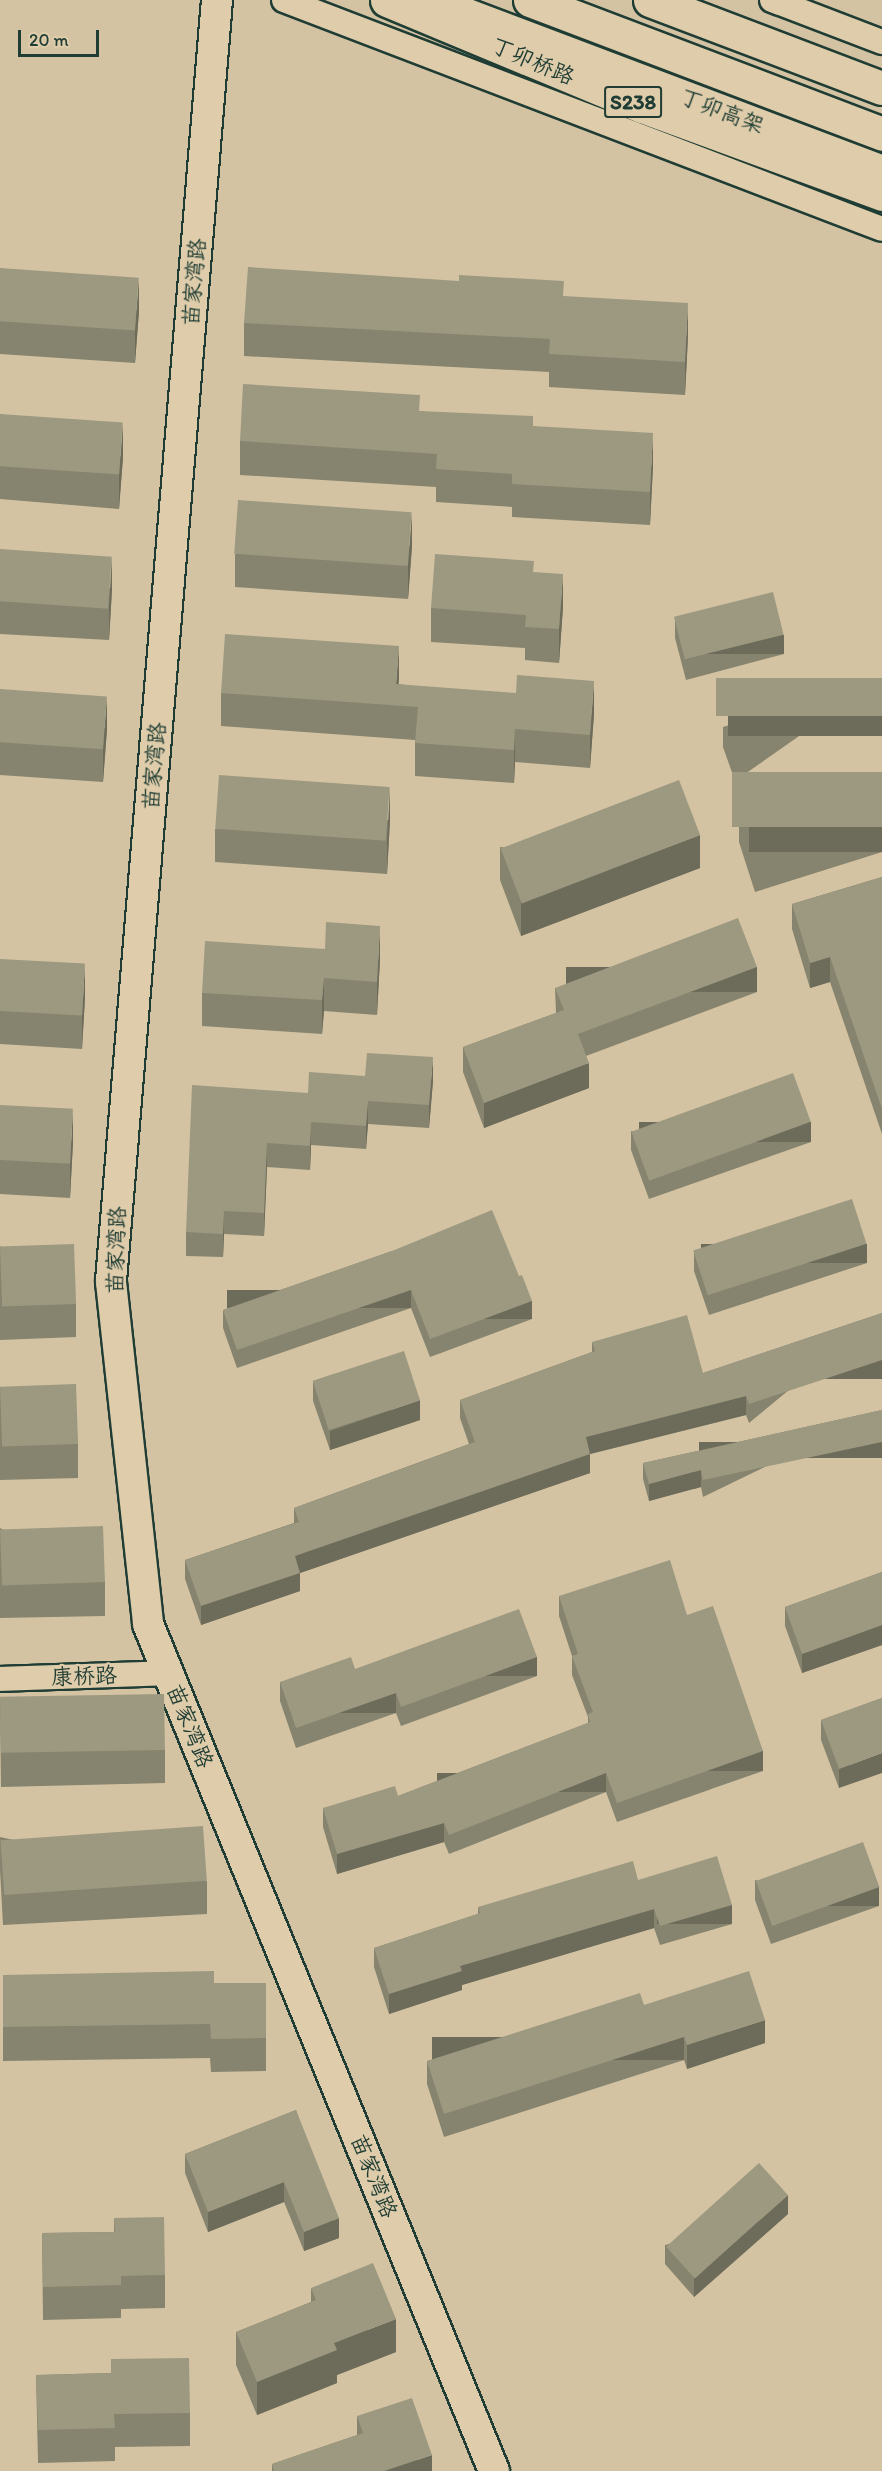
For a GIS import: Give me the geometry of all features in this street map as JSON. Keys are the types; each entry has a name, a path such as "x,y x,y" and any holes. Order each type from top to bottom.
{"main road":[{"name":"丁卯桥路","path":"387,0 642,106 882,194"},
{"name":"丁卯高架","path":"427,0 882,172"},
{"name":"丁卯高架","path":"530,0 882,134"},
{"path":"651,0 882,88"}],"street":[{"name":"苗家湾路","path":"217,0 111,1282 148,1624 494,2471"},
{"path":"284,0 882,229"},
{"path":"772,0 882,42"},
{"name":"康桥路","path":"0,1679 168,1673"}],"building":[{"path":"248,267 459,281 459,275 564,281 563,296 688,303 685,362 549,354 550,339 244,323"},
{"path":"0,268 139,278 135,331 0,321"},
{"path":"243,384 420,395 419,411 533,416 533,426 653,433 650,492 512,484 512,474 436,469 437,454 240,441"},
{"path":"0,414 123,423 119,474 0,466"},
{"path":"238,500 412,512 408,566 234,554"},
{"path":"0,549 112,557 108,609 0,601"},
{"path":"435,554 534,561 533,572 563,574 559,629 525,627 526,615 431,608"},
{"path":"773,592 784,635 685,659 674,617"},
{"path":"225,634 399,646 396,684 516,693 517,675 594,681 590,735 515,729 514,750 415,743 418,707 221,693"},
{"path":"716,678 882,678 882,716 716,716"},
{"path":"0,689 107,696 103,749 0,742"},
{"path":"732,772 882,772 882,827 732,827"},
{"path":"219,775 390,787 386,841 215,829"},
{"path":"679,780 700,835 522,904 501,848"},
{"path":"882,877 882,1109 830,957 810,963 792,904"},
{"path":"738,918 757,967 578,1034 589,1063 484,1103 463,1047 564,1010 555,988"},
{"path":"326,922 380,926 377,982 324,978 322,1000 202,993 205,941 325,949"},
{"path":"0,959 85,963 82,1015 0,1011"},
{"path":"367,1053 433,1057 429,1105 368,1101 366,1126 311,1122 310,1146 267,1143 264,1213 224,1211 223,1234 186,1232 192,1085 308,1093 309,1072 365,1076"},
{"path":"793,1073 811,1122 649,1181 631,1132"},
{"path":"0,1105 73,1109 70,1164 0,1160"},
{"path":"852,1199 867,1244 708,1295 693,1251"},
{"path":"492,1210 519,1276 522,1275 532,1301 430,1339 411,1290 237,1350 223,1310 392,1251"},
{"path":"74,1244 76,1304 2,1307 0,1247"},
{"path":"882,1313 882,1360 749,1404 746,1396 586,1437 590,1454 295,1556 300,1573 201,1606 185,1560 299,1522 294,1508 475,1442 460,1400 595,1351 592,1342 687,1315 703,1373"},
{"path":"404,1351 420,1400 329,1430 313,1381"},
{"path":"76,1384 78,1444 2,1447 0,1387"},
{"path":"882,1410 882,1442 703,1480 701,1470 649,1484 643,1463"},
{"path":"103,1526 105,1582 2,1586 0,1530"},
{"path":"670,1560 687,1615 713,1606 763,1751 617,1803 606,1773 449,1835 444,1823 337,1854 323,1808 395,1786 398,1796 590,1722 588,1714 593,1712 572,1656 578,1654 559,1596"},
{"path":"882,1572 882,1625 802,1654 785,1607"},
{"path":"519,1609 537,1657 401,1707 396,1693 296,1728 280,1682 351,1657 355,1669"},
{"path":"164,1694 165,1750 1,1753 0,1697"},
{"path":"882,1698 882,1753 839,1769 821,1720"},
{"path":"203,1826 207,1881 4,1895 0,1840"},
{"path":"863,1842 879,1887 772,1926 756,1881"},
{"path":"717,1856 732,1905 660,1926 654,1909 460,1966 462,1971 389,1994 374,1948 480,1913 478,1907 633,1861 638,1880"},
{"path":"214,1971 214,1983 266,1983 266,2038 211,2039 210,2024 3,2027 3,1975"},
{"path":"749,1971 765,2020 687,2045 684,2037 444,2114 427,2061 640,1993 644,2005"},
{"path":"296,2110 339,2218 304,2232 284,2182 208,2212 185,2154"},
{"path":"759,2163 788,2195 695,2279 666,2247"},
{"path":"164,2217 165,2275 121,2276 121,2285 43,2287 42,2233 115,2232 114,2218"},
{"path":"373,2263 396,2319 334,2343 337,2350 257,2382 236,2332 316,2300 311,2288"},
{"path":"189,2358 190,2413 114,2414 115,2428 38,2430 36,2375 111,2373 111,2359"},
{"path":"412,2398 432,2455 384,2471 274,2471 272,2464 363,2433 357,2416"}]}
